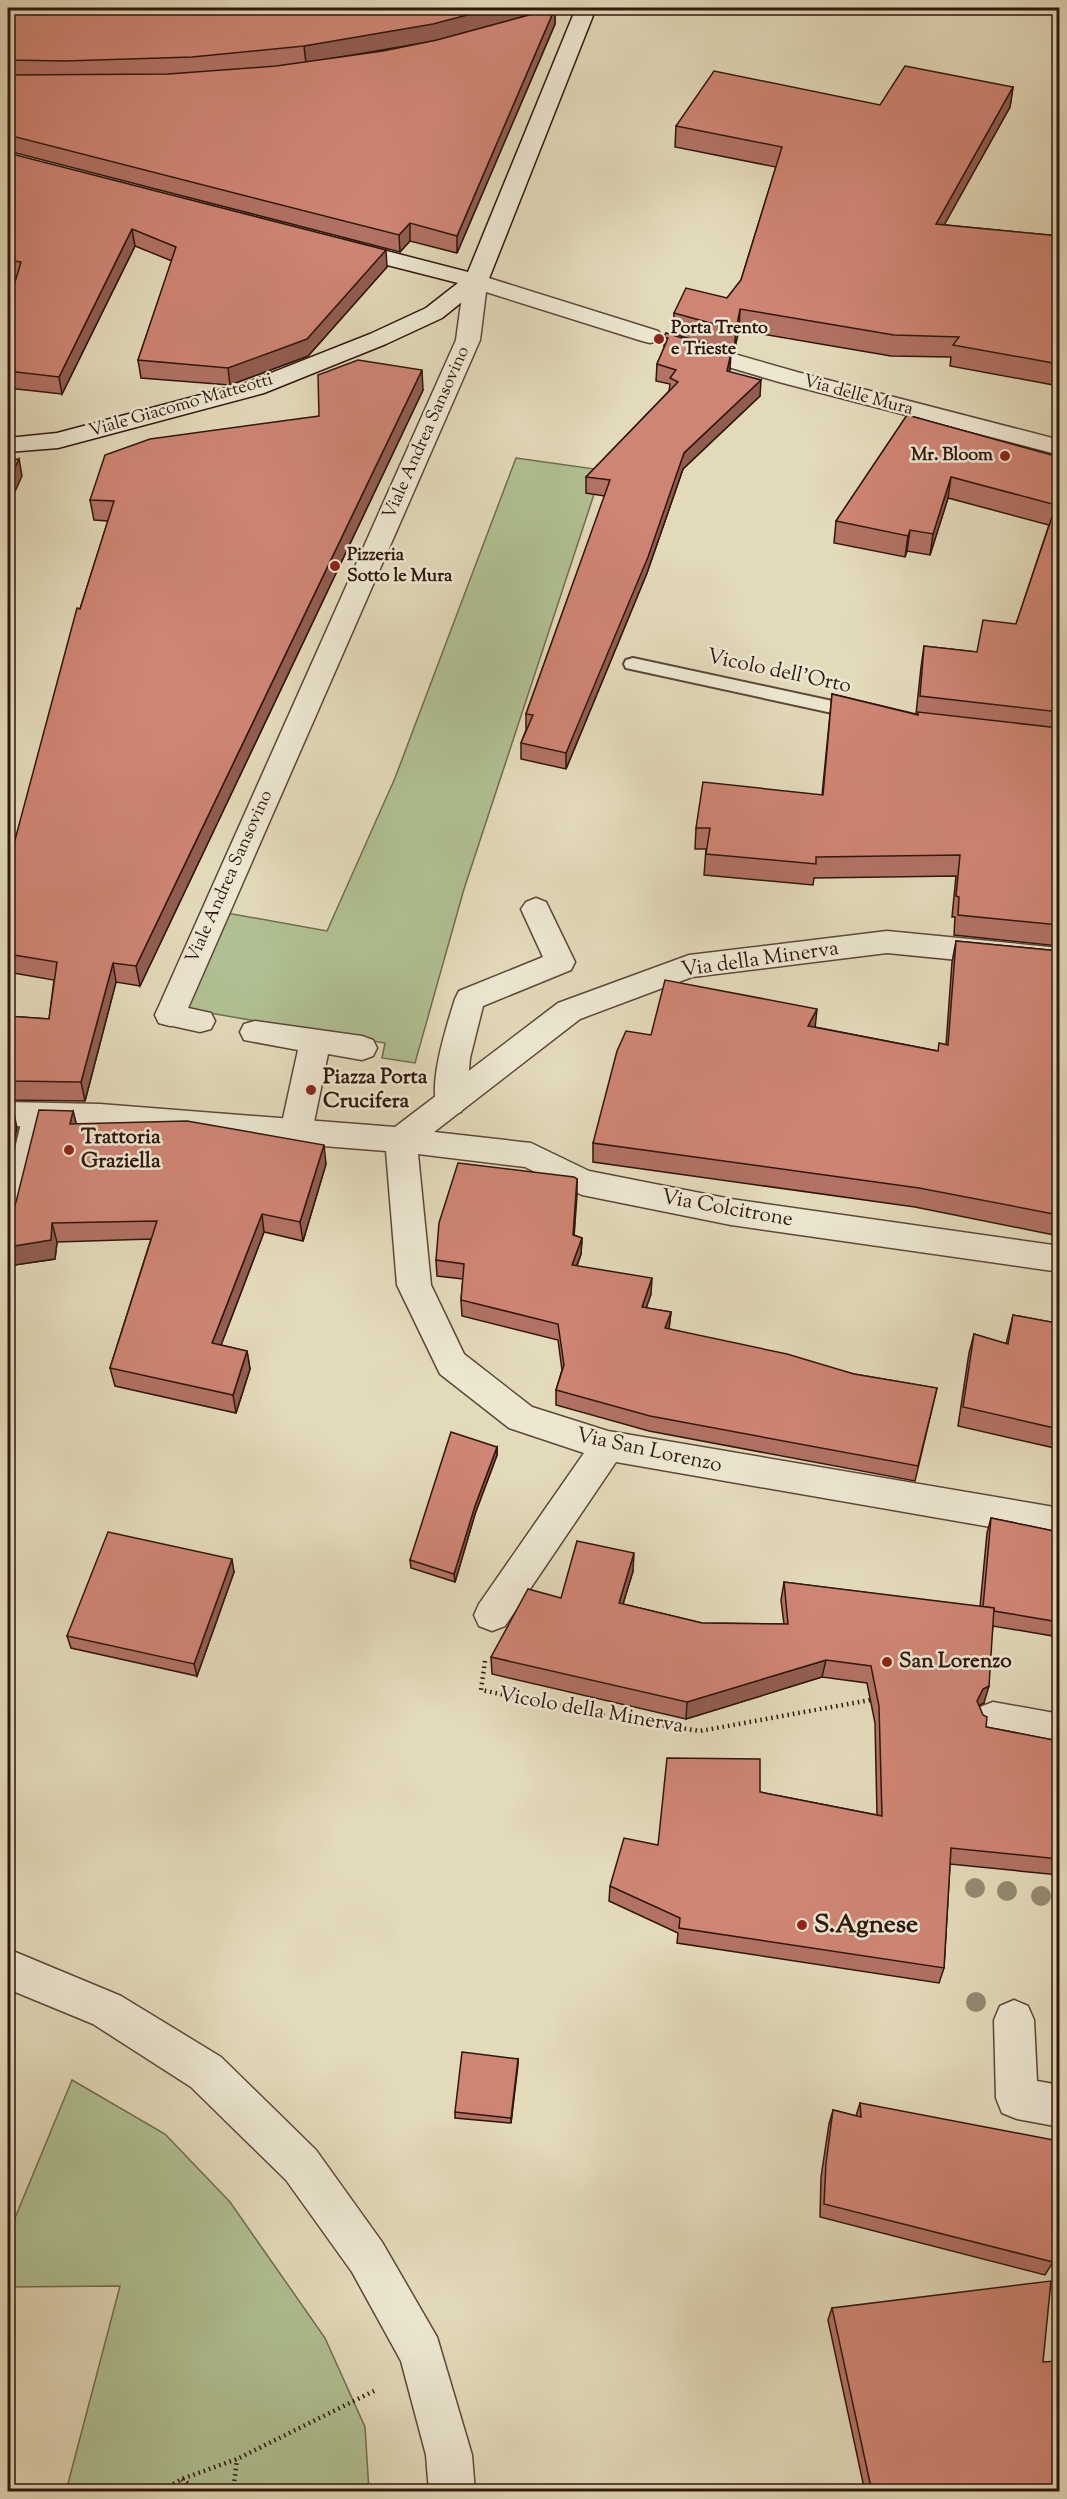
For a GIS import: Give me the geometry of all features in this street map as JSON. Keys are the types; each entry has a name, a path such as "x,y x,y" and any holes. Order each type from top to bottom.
{"street":[{"path":"559,14 584,8"},
{"name":"Viale Andrea Sansovino","path":"200,1022 170,1015 468,340 476,281 584,8"},
{"name":"Via delle Mura","path":"327,243 476,281 654,338 788,377 1059,448"},
{"name":"Viale Giacomo Matteotti","path":"8,445 58,440 255,388 378,339 434,313 476,281"},
{"path":"450,1103 454,1058 470,999 560,962 536,909"},
{"name":"Via della Minerva","path":"401,1140 569,1011 689,966 887,942 1059,959"},
{"path":"255,1032 362,1048"},
{"path":"296,1132 315,1041"},
{"name":"Via Colcitrone","path":"21,1114 100,1116 401,1140 531,1155 582,1182 731,1212 1059,1259"},
{"name":"Via San Lorenzo","path":"401,1140 414,1285 452,1364 522,1418 608,1446 1059,1524"},
{"path":"492,1615 608,1446"},
{"path":"993,1719 1059,1731"},
{"path":"8,1969 107,2010 206,2072 301,2165 368,2257 421,2353 449,2455 452,2492"},
{"path":"1014,2020 1017,2097 1059,2106"}],"lane":[{"name":"Vicolo dell'Orto","path":"633,664 874,716"},
{"path":"8,1220 21,1114"}],"path":[{"name":"Vicolo della Minerva","path":"492,1615 481,1690 634,1721 700,1731 870,1700"},
{"path":"159,2492 182,2479 237,2458 374,2391"},
{"path":"233,2492 237,2458"},
{"path":"182,2479 200,2492"}],"green space":[{"path":"516,458 602,470 464,889 415,1063 382,1058 385,1043 186,1009 227,913 327,931 395,778"},
{"path":"72,2080 165,2134 230,2202 325,2338 365,2427 369,2491 66,2491 120,2286 8,2287 8,2235"}],"building":[{"path":"8,8 207,8 207,10 230,8 494,8 433,24 304,46 192,57 65,61 8,60"},
{"path":"555,8 457,236 410,223 399,235 8,135 8,75 168,74 276,66 383,51 437,40"},
{"path":"905,66 1013,87 936,224 1059,236 1059,364 953,345 959,337 894,335 740,309 736,330 674,313 686,288 727,298 741,280 782,147 676,126 714,71 880,105"},
{"path":"8,153 386,250 307,339 228,368 138,360 176,247 132,229 59,377 8,371 8,305 21,262 8,260"},
{"path":"666,333 731,353 727,371 761,380 684,453 648,557 566,753 521,743 533,715 526,714 610,480 586,477 678,382 670,378 676,370 657,364 668,338 664,337"},
{"path":"358,360 422,370 136,966 113,963 81,1082 8,1081 8,1016 49,1019 57,962 8,954 8,866 77,608 80,609 114,501 90,500 105,455 150,439 319,416 318,375"},
{"path":"907,415 1059,457 1059,712 920,696 924,646 977,652 983,620 1016,624 1056,505 951,477 933,534 910,530 908,536 836,521"},
{"path":"19,459 8,482 8,460"},
{"path":"832,694 918,715 918,712 1059,728 1059,925 958,915 959,897 956,896 960,855 816,857 816,864 706,854 710,828 696,828 703,782 823,795"},
{"path":"956,941 1059,951 1059,1215 919,1188 593,1143 617,1051 626,1031 651,1035 665,980 817,1009 808,1026 938,1051 939,1043 948,1045"},
{"path":"8,1109 13,1109 8,1131"},
{"path":"39,1110 73,1111 70,1124 187,1121 324,1145 300,1222 262,1214 212,1343 247,1351 233,1395 110,1368 157,1221 52,1223 51,1240 8,1247 8,1211 12,1210 16,1202"},
{"path":"458,1163 577,1179 573,1235 582,1238 572,1265 652,1278 642,1307 671,1312 665,1328 787,1354 854,1374 937,1388 918,1466 650,1416 556,1390 564,1365 558,1324 461,1300 464,1264 436,1260 439,1223"},
{"path":"1059,1310 1059,1429 963,1407 974,1334 1008,1344 1013,1315 1056,1323"},
{"path":"451,1432 497,1447 475,1506 454,1574 410,1560"},
{"path":"991,1518 1059,1532 1059,1622 983,1607"},
{"path":"108,1532 232,1559 194,1664 67,1636"},
{"path":"577,1541 634,1553 619,1603 702,1623 788,1624 784,1582 994,1608 989,1686 983,1689 977,1701 983,1715 987,1717 986,1727 1059,1741 1059,1859 951,1848 944,1968 679,1928 680,1918 610,1886 624,1838 658,1845 667,1758 760,1759 760,1792 882,1816 879,1706 871,1666 826,1660 687,1702 491,1657 528,1589 561,1598"},
{"path":"462,2052 518,2059 511,2118 455,2112"},
{"path":"860,2103 1059,2141 1059,2193 1053,2262 824,2204 826,2163 833,2110 861,2117"},
{"path":"1051,2281 1043,2362 1059,2361 1059,2492 872,2492 832,2308"}],"place":[{"name":"Porta Trento e Trieste","path":"659,339"},
{"name":"Mr. Bloom","path":"1005,456"},
{"name":"Pizzeria Sotto le Mura","path":"335,566"},
{"name":"Piazza Porta Crucifera","path":"311,1090"},
{"name":"Trattoria Graziella","path":"69,1150"},
{"name":"San Lorenzo","path":"887,1662"},
{"name":"S.Agnese","path":"802,1925"}]}
